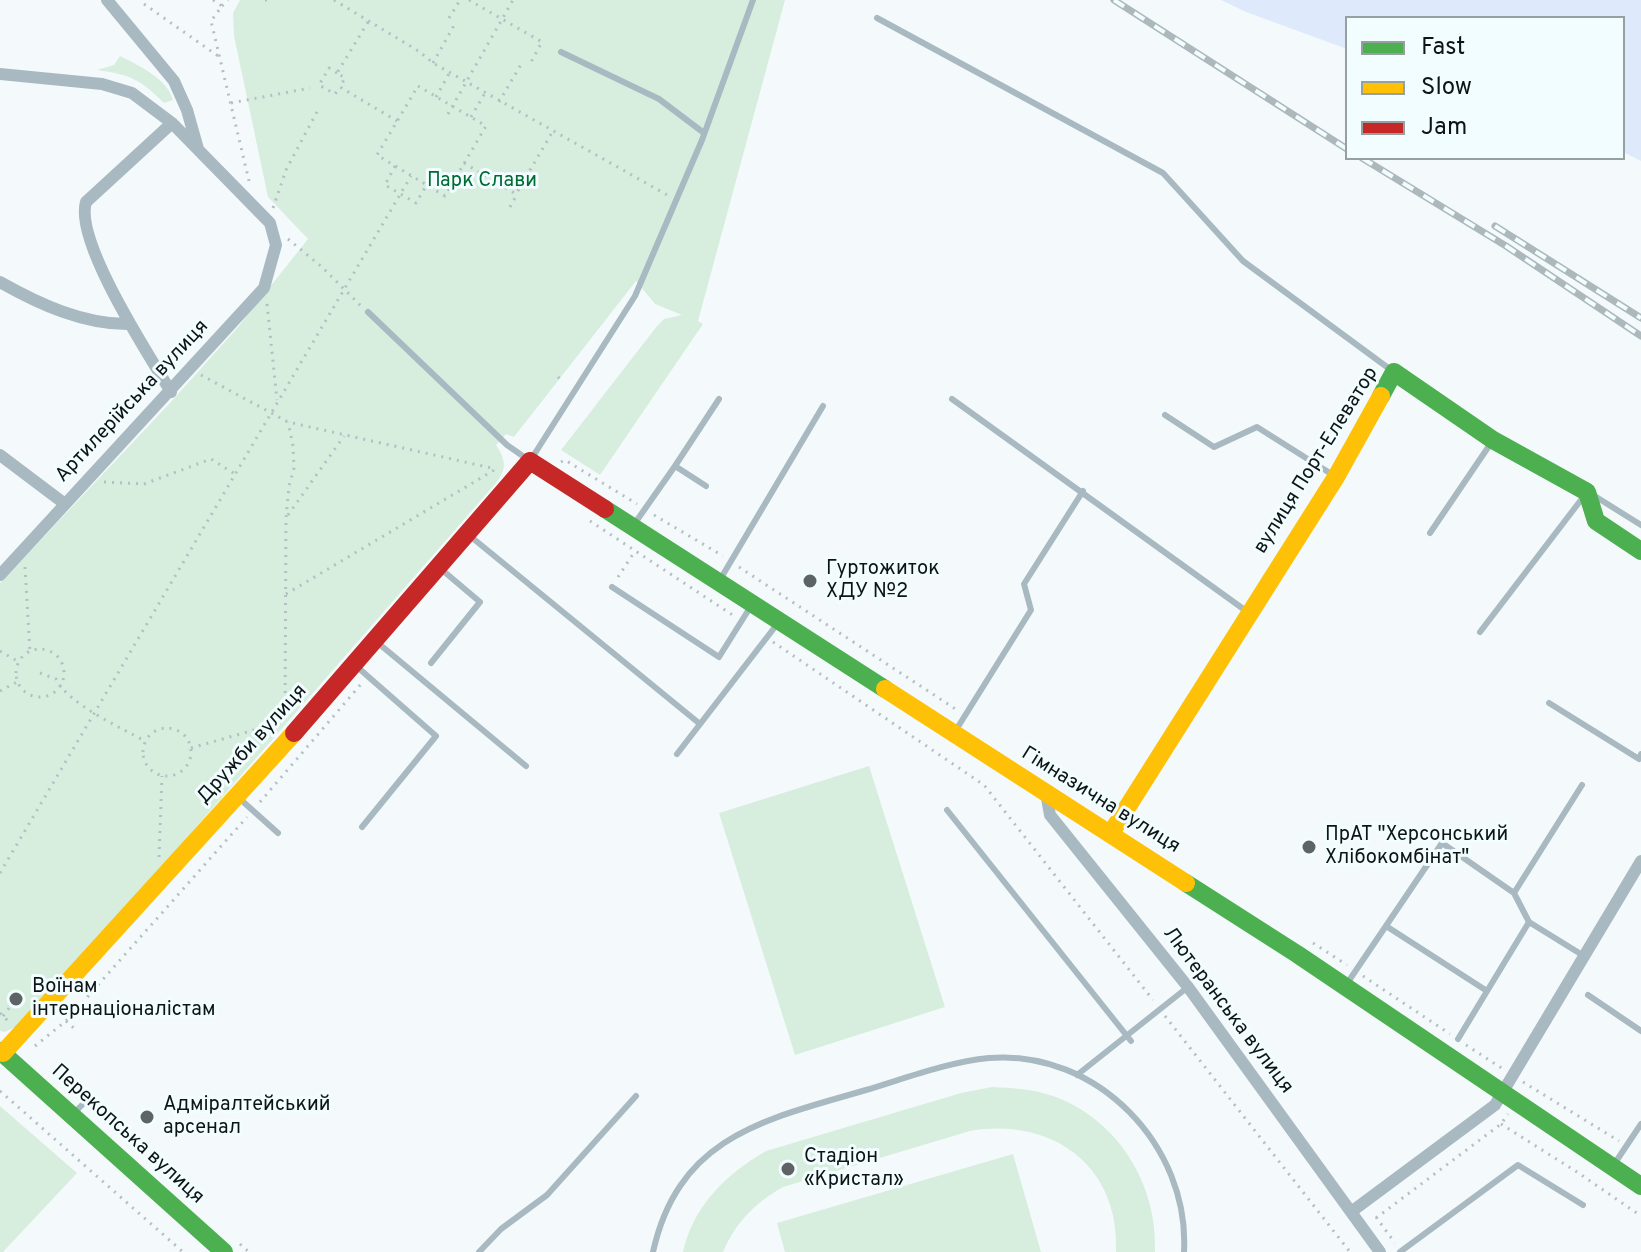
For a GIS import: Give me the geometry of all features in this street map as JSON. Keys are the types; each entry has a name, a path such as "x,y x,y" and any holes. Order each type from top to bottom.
{"street":[{"path":"107,0 174,81 187,110 199,152"},
{"path":"0,74 102,84 120,88 148,102 270,223"},
{"path":"0,82 14,76"},
{"path":"171,392 130,324 87,236 83,212 86,202 172,123"},
{"name":"Артилерійська вулиця","path":"0,575 264,288 276,245 270,223"},
{"path":"0,282 77,316 130,324"},
{"name":"вулиця Порт-Елеватор","path":"1111,833 1336,477 1394,372 1493,440 1587,492"},
{"path":"0,455 65,504"},
{"name":"Гімназична вулиця","path":"530,461 780,620 958,727 1046,793 1350,979 1509,1098 1641,1186"},
{"name":"Дружби вулиця","path":"1,1052 238,797 361,671 375,640 530,461"},
{"path":"1587,492 1596,521 1641,551"},
{"name":"Лютеранська вулиця","path":"1046,793 1050,815 1188,987 1380,1252"},
{"path":"1351,1212 1495,1105 1509,1098 1512,1076 1641,861"},
{"name":"Перекопська вулиця","path":"1,1052 78,1110 224,1252"}],"lane":[{"path":"368,312 507,445 530,461 635,296 704,133 753,0"},
{"path":"877,18 1163,173 1243,261 1394,372"},
{"path":"561,52 659,99 704,133"},
{"path":"633,526 719,399"},
{"path":"952,399 1249,613"},
{"path":"719,581 823,406"},
{"path":"1165,415 1214,447 1257,427 1336,477"},
{"path":"1430,533 1493,440"},
{"path":"675,466 706,486"},
{"path":"958,727 1031,610 1024,584 1083,491"},
{"path":"1480,632 1587,492 1641,525"},
{"path":"467,534 700,724"},
{"path":"431,663 480,602 439,567"},
{"path":"612,587 719,657 753,603"},
{"path":"677,754 780,620"},
{"path":"375,640 526,766"},
{"path":"361,671 436,736 362,827"},
{"path":"1549,703 1639,759 1641,754"},
{"path":"1514,893 1582,785"},
{"path":"238,797 278,833"},
{"path":"947,810 1128,1038"},
{"path":"1350,979 1442,843 1514,893 1529,922 1584,956"},
{"path":"1458,1039 1529,922"},
{"path":"1386,926 1487,991"},
{"path":"1077,1075 1128,1038 1188,987"},
{"path":"1588,995 1641,1031"},
{"path":"653,1252 657,1233 671,1202 692,1170 722,1143 753,1125 954,1064 990,1058 1028,1060 1077,1075 1120,1101 1146,1129 1166,1160 1179,1193 1185,1233 1184,1252"},
{"path":"479,1252 501,1229 547,1195 636,1096"},
{"path":"1613,1166 1641,1124"},
{"path":"1401,1252 1518,1165 1583,1205"}],"path":[{"path":"213,0 222,6"},
{"path":"228,0 211,21 249,181"},
{"path":"334,0 499,102 676,200"},
{"path":"449,18 460,0"},
{"path":"469,0 542,42 530,64"},
{"path":"448,114 513,0"},
{"path":"144,4 218,56"},
{"path":"337,73 368,22"},
{"path":"433,63 456,22"},
{"path":"499,102 523,61"},
{"path":"329,68 345,78 340,87 335,94 319,85 329,68"},
{"path":"436,97 450,72"},
{"path":"418,86 436,97 486,126 445,196 377,155 418,86"},
{"path":"340,87 397,121"},
{"path":"230,103 310,88"},
{"path":"471,117 485,93"},
{"path":"319,108 286,170 270,223 368,312"},
{"path":"510,207 553,131"},
{"path":"464,163 516,194"},
{"path":"395,166 385,185 416,203 426,185"},
{"path":"0,873 411,176"},
{"path":"264,288 277,401"},
{"path":"191,370 288,422 496,469 285,595"},
{"path":"191,748 285,721 286,518 294,468 288,422"},
{"path":"286,518 345,435"},
{"path":"88,481 144,484 211,459 235,474"},
{"path":"558,464 565,460 731,561 959,711 958,727"},
{"path":"24,549 30,652"},
{"path":"612,587 635,551"},
{"path":"42,649 57,655 65,669 60,688 51,696 35,698 28,695 17,682 19,662 30,652 42,649"},
{"path":"0,651 19,662"},
{"path":"35,1046 66,1021 253,810 361,671"},
{"path":"40,673 56,679 60,688 95,713 145,741"},
{"path":"0,691 17,682"},
{"path":"168,728 183,734 191,748 191,756 184,770 170,777 154,774 144,761 145,741 153,732 168,728"},
{"path":"159,865 162,776"},
{"path":"1312,943 1350,979 1458,1039 1512,1076 1626,1145"},
{"path":"14,1027 1,1015 16,999"},
{"path":"66,1021 75,1029"},
{"path":"1376,1218 1501,1124 1509,1098 1527,1085"},
{"path":"0,1091 183,1252"},
{"path":"1501,1124 1641,1216"},
{"path":"1366,1201 1401,1252"}],"green space":[{"name":"Парк Слави","path":"240,0 785,0 698,321 703,324 600,475 561,450 657,326 664,319 682,315 655,304 636,281 514,437 506,434 496,445 504,464 496,483 27,1021 5,1032 0,1031 0,583 238,327 308,239 268,197 234,36 233,13"},
{"path":"120,56 159,79 173,100 164,103 134,79 97,70 114,65"},
{"path":"869,766 945,1007 795,1055 719,813"},
{"name":"Стадіон «Кристал»","path":"992,1087 1030,1090 1053,1096 1097,1121 1115,1138 1141,1179 1154,1227 1155,1252 1116,1252 1114,1221 1106,1194 1093,1172 1075,1154 1053,1140 1028,1132 1000,1129 970,1131 783,1187 747,1214 723,1252 683,1252 695,1220 713,1193 738,1170 766,1151 961,1093"},
{"path":"0,1106 77,1173 3,1252 0,1252"},
{"path":"1013,1154 1041,1252 785,1252 777,1223"}],"water":[{"path":"1221,0 1641,0 1641,161 1625,153 1625,16 1345,16 1345,48"}],"railway":[{"path":"1114,0 1345,148"},
{"path":"1365,160 1506,246 1641,336"},
{"path":"1495,226 1641,318"}],"traffic: fast":[{"path":"1381,396 1394,372 1493,440 1587,492 1596,521 1641,551"},
{"path":"605,509 885,689"},
{"path":"1186,883 1297,954 1641,1186"},
{"path":"0,1051 224,1252"}],"traffic: slow":[{"path":"1111,833 1336,477 1381,396"},
{"path":"885,689 1186,883"},
{"path":"3,1053 294,733"}],"traffic: jam":[{"path":"294,733 530,461 605,509"}],"place":[{"name":"Гуртожиток ХДУ №2","path":"810,581"},
{"name":"ПрАТ \"Херсонський Хлібокомбінат\"","path":"1309,847"},
{"name":"Воїнам інтернаціоналістам","path":"16,999"},
{"name":"Адміралтейський арсенал","path":"147,1117"},
{"name":"Стадіон «Кристал»","path":"788,1169"}]}
